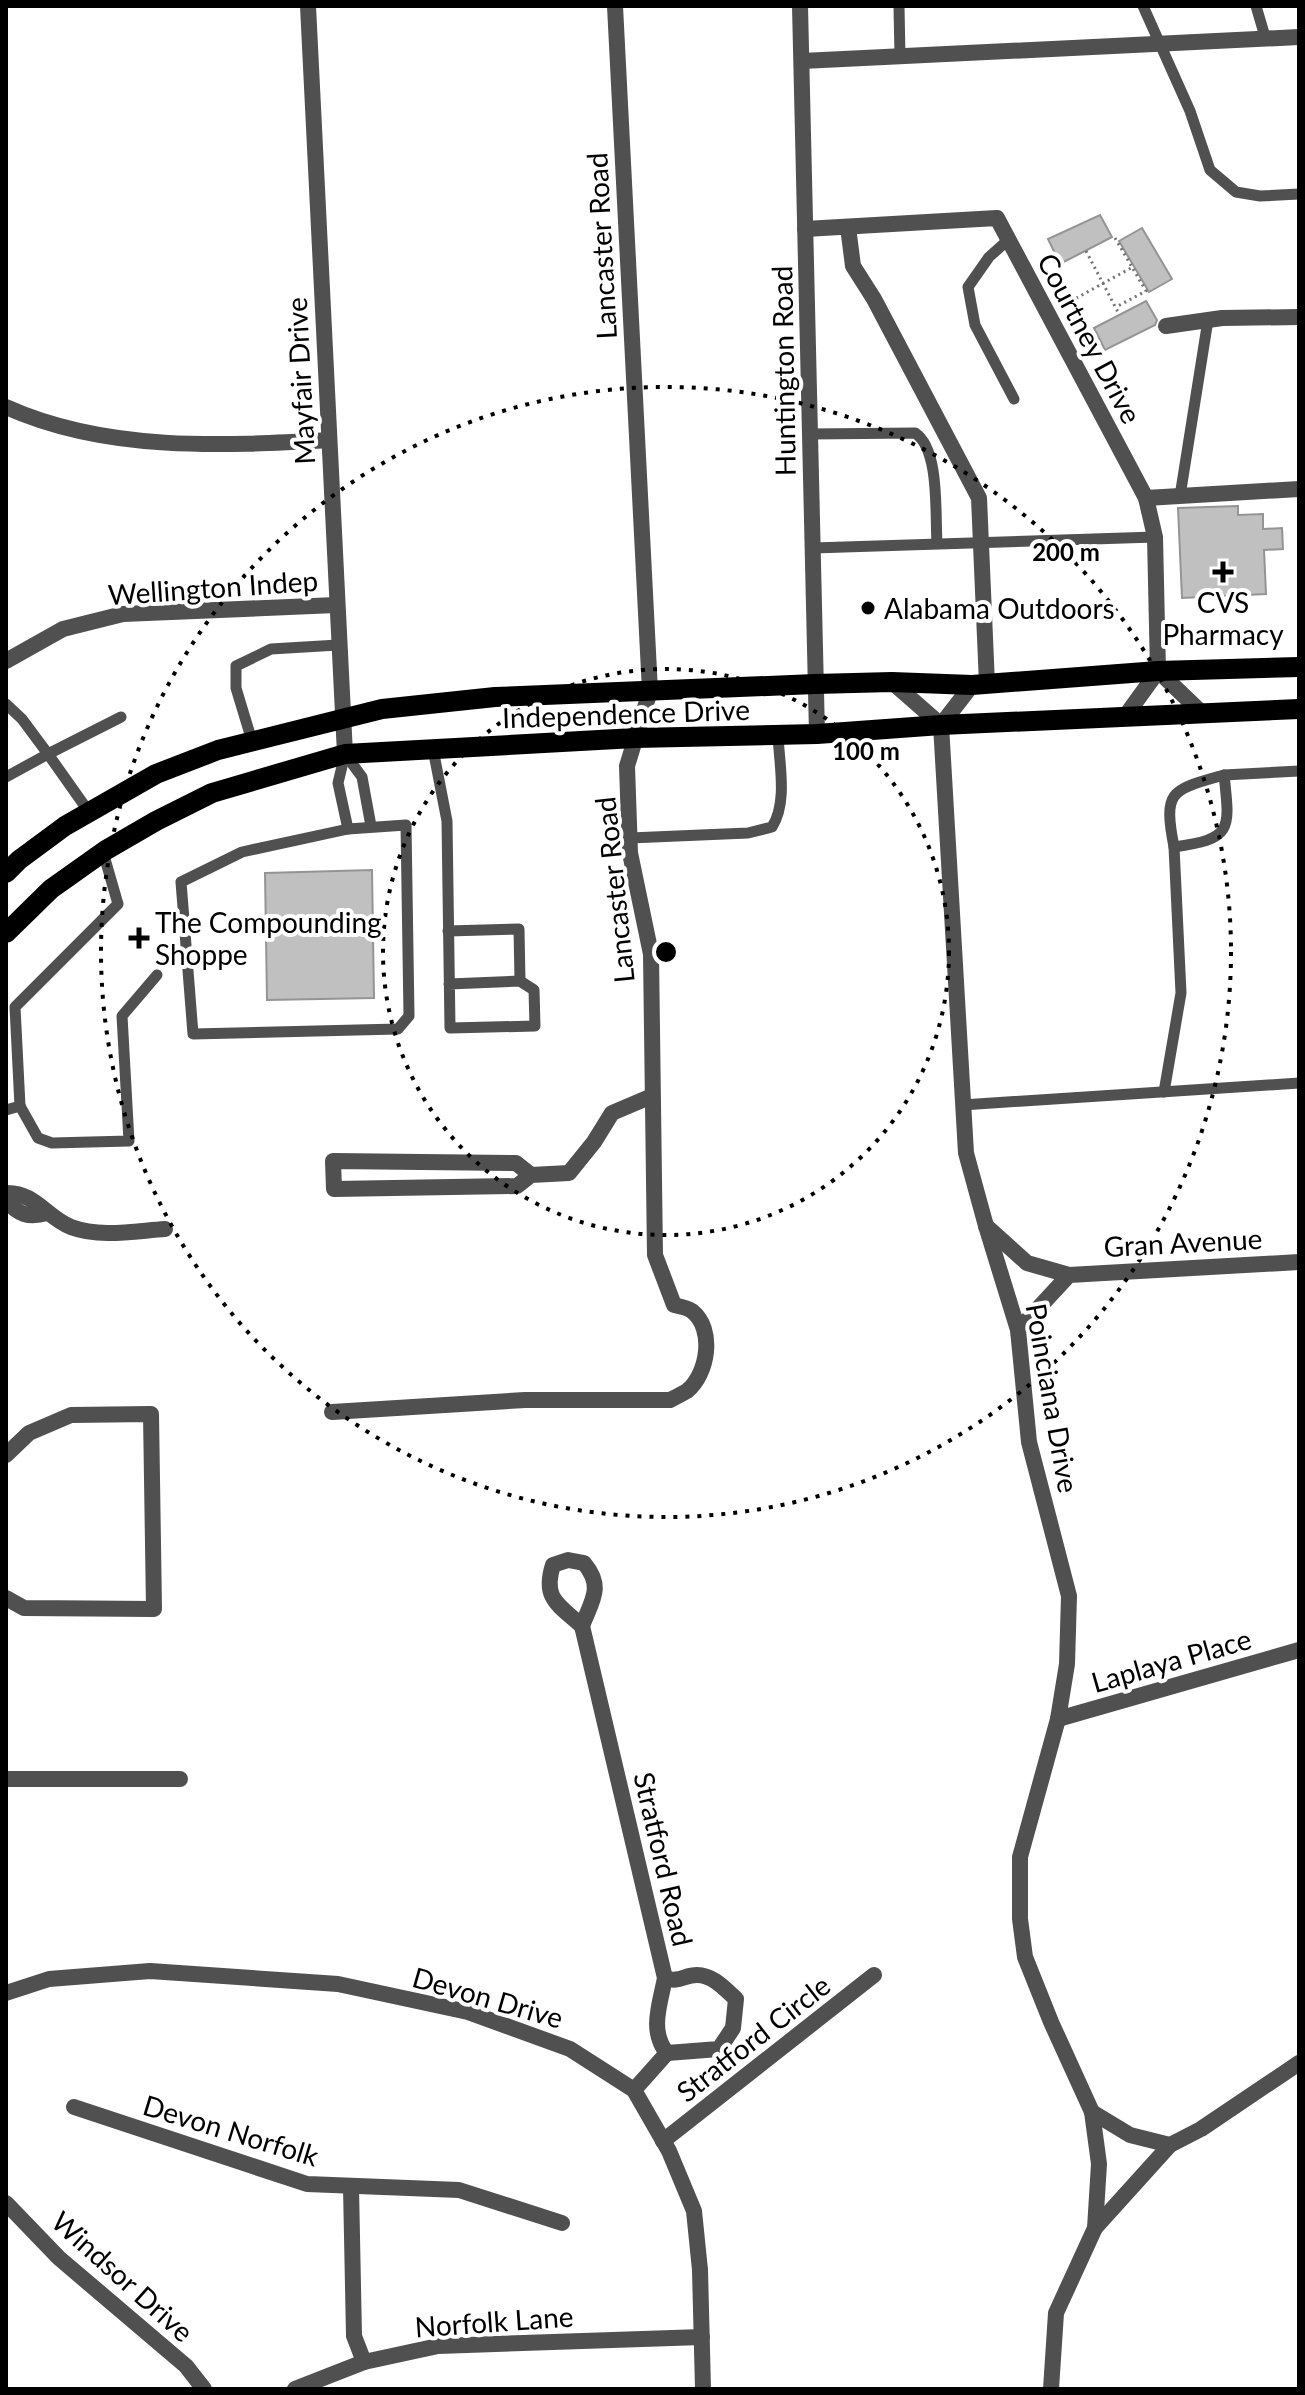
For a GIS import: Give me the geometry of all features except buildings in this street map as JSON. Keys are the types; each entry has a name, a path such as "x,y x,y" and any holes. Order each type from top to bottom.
{"main road":[{"name":"Independence Drive","path":"6,873 65,826 156,774 218,750 382,709 495,697 815,684 980,684 1158,671 1299,667"},
{"name":"Independence Drive","path":"6,933 51,889 103,852 156,821 212,793 345,754 1299,709"}],"street":[{"name":"Mayfair Drive","path":"308,6 345,754"},
{"name":"Lancaster Road","path":"332,1412 525,1400 670,1400 689,1390 701,1372 707,1348 703,1328 692,1311 674,1305 655,1255 651,954 630,853 627,766 650,691 615,6"},
{"name":"Huntington Road","path":"800,6 817,734"},
{"path":"802,61 1299,37"},
{"name":"Courtney Drive","path":"805,229 997,218 1146,498 1155,537 1158,671"},
{"path":"848,227 853,266 874,299 979,498 980,684 941,725 892,682"},
{"path":"1166,326 1208,320 1299,317"},
{"path":"6,407 79,431 172,444 329,440"},
{"path":"1146,498 1299,489"},
{"name":"Wellington Indep","path":"6,661 63,629 123,614 336,605"},
{"path":"1124,718 1158,671 1203,714"},
{"name":"Poinciana Drive","path":"941,725 966,1153 1018,1330 1029,1442 1069,1596 1067,1664 1058,1719 1020,1857 1020,1919 1025,1957 1092,2112 1099,2164 1095,2228"},
{"path":"531,1175 516,1163 333,1161 334,1189 517,1186 531,1175 569,1173 612,1113 652,1096"},
{"path":"438,1162 439,1187"},
{"path":"6,1193 18,1192 37,1201 47,1213 67,1226 82,1231 165,1229"},
{"path":"6,1200 16,1212 32,1217 47,1213"},
{"name":"Gran Avenue","path":"986,1226 1027,1263 1069,1275 1299,1262"},
{"name":"Gran Avenue","path":"1018,1330 1069,1275"},
{"path":"6,1455 29,1433 71,1415 151,1414 154,1609 24,1608 6,1598"},
{"name":"Stratford Road","path":"582,1626 665,1978 657,2018 658,2041 667,2053"},
{"name":"Laplaya Place","path":"1058,1719 1299,1650"},
{"path":"6,1779 180,1779"},
{"name":"Devon Drive","path":"6,1993 49,1979 150,1971 338,1984 468,2012 570,2049 634,2090 663,2141 694,2211 700,2270 703,2389"},
{"name":"Stratford Circle","path":"665,1978 675,1982 697,1975 718,1982 736,1999 733,2028 719,2049 667,2053"},
{"name":"Stratford Circle","path":"663,2141 874,1975"},
{"path":"634,2090 667,2053"},
{"name":"Poinciana Drive","path":"1051,2389 1056,2313 1095,2228 1170,2145 1201,2129 1299,2063"},
{"name":"Devon Norfolk","path":"74,2107 307,2184 459,2190 562,2223"},
{"path":"1092,2112 1130,2135 1170,2145"},
{"path":"351,2187 354,2336 364,2362"},
{"name":"Windsor Drive","path":"6,2203 59,2258 186,2366 204,2389"},
{"name":"Norfolk Lane","path":"295,2389 364,2362 438,2346 702,2337"}],"lane":[{"path":"899,6 900,57"},
{"path":"1143,6 1190,111 1210,170 1236,192 1260,196 1299,194"},
{"path":"1256,6 1266,40"},
{"path":"1008,240 989,257 968,287 975,325 1014,399"},
{"path":"1180,496 1208,320"},
{"path":"810,434 915,433 923,438 931,456 937,543"},
{"path":"813,548 1155,537"},
{"path":"252,741 236,688 236,666 271,649 338,645"},
{"path":"6,704 22,719 89,812"},
{"path":"6,777 121,717"},
{"path":"630,838 768,830 775,823 781,791 778,735"},
{"path":"433,749 447,821 448,931 449,984 450,1028 535,1026 534,990 520,981 449,984"},
{"path":"345,754 362,777 371,826"},
{"path":"345,754 338,783 348,829"},
{"path":"1164,1092 1181,993 1174,847 1168,817 1172,799 1185,786 1224,775 1299,771"},
{"path":"1174,847 1204,843 1222,832 1228,813 1224,775"},
{"path":"406,825 409,1016 398,1029 193,1034 181,882 242,852 371,826 406,825"},
{"path":"103,852 118,904 15,1007 20,1106 38,1138 52,1143 129,1141 122,1016 157,975"},
{"path":"448,931 519,929 520,981"},
{"path":"962,1105 1299,1083"},
{"path":"6,1110 20,1106"}],"path":[{"path":"1115,238 1146,291 1116,307"},
{"path":"1086,251 1119,314"},
{"path":"1071,301 1132,267"}],"place":[{"name":"CVS Pharmacy","path":"1223,572"},
{"name":"Alabama Outdoors","path":"868,608"},
{"name":"The Compounding Shoppe","path":"139,938"}]}
